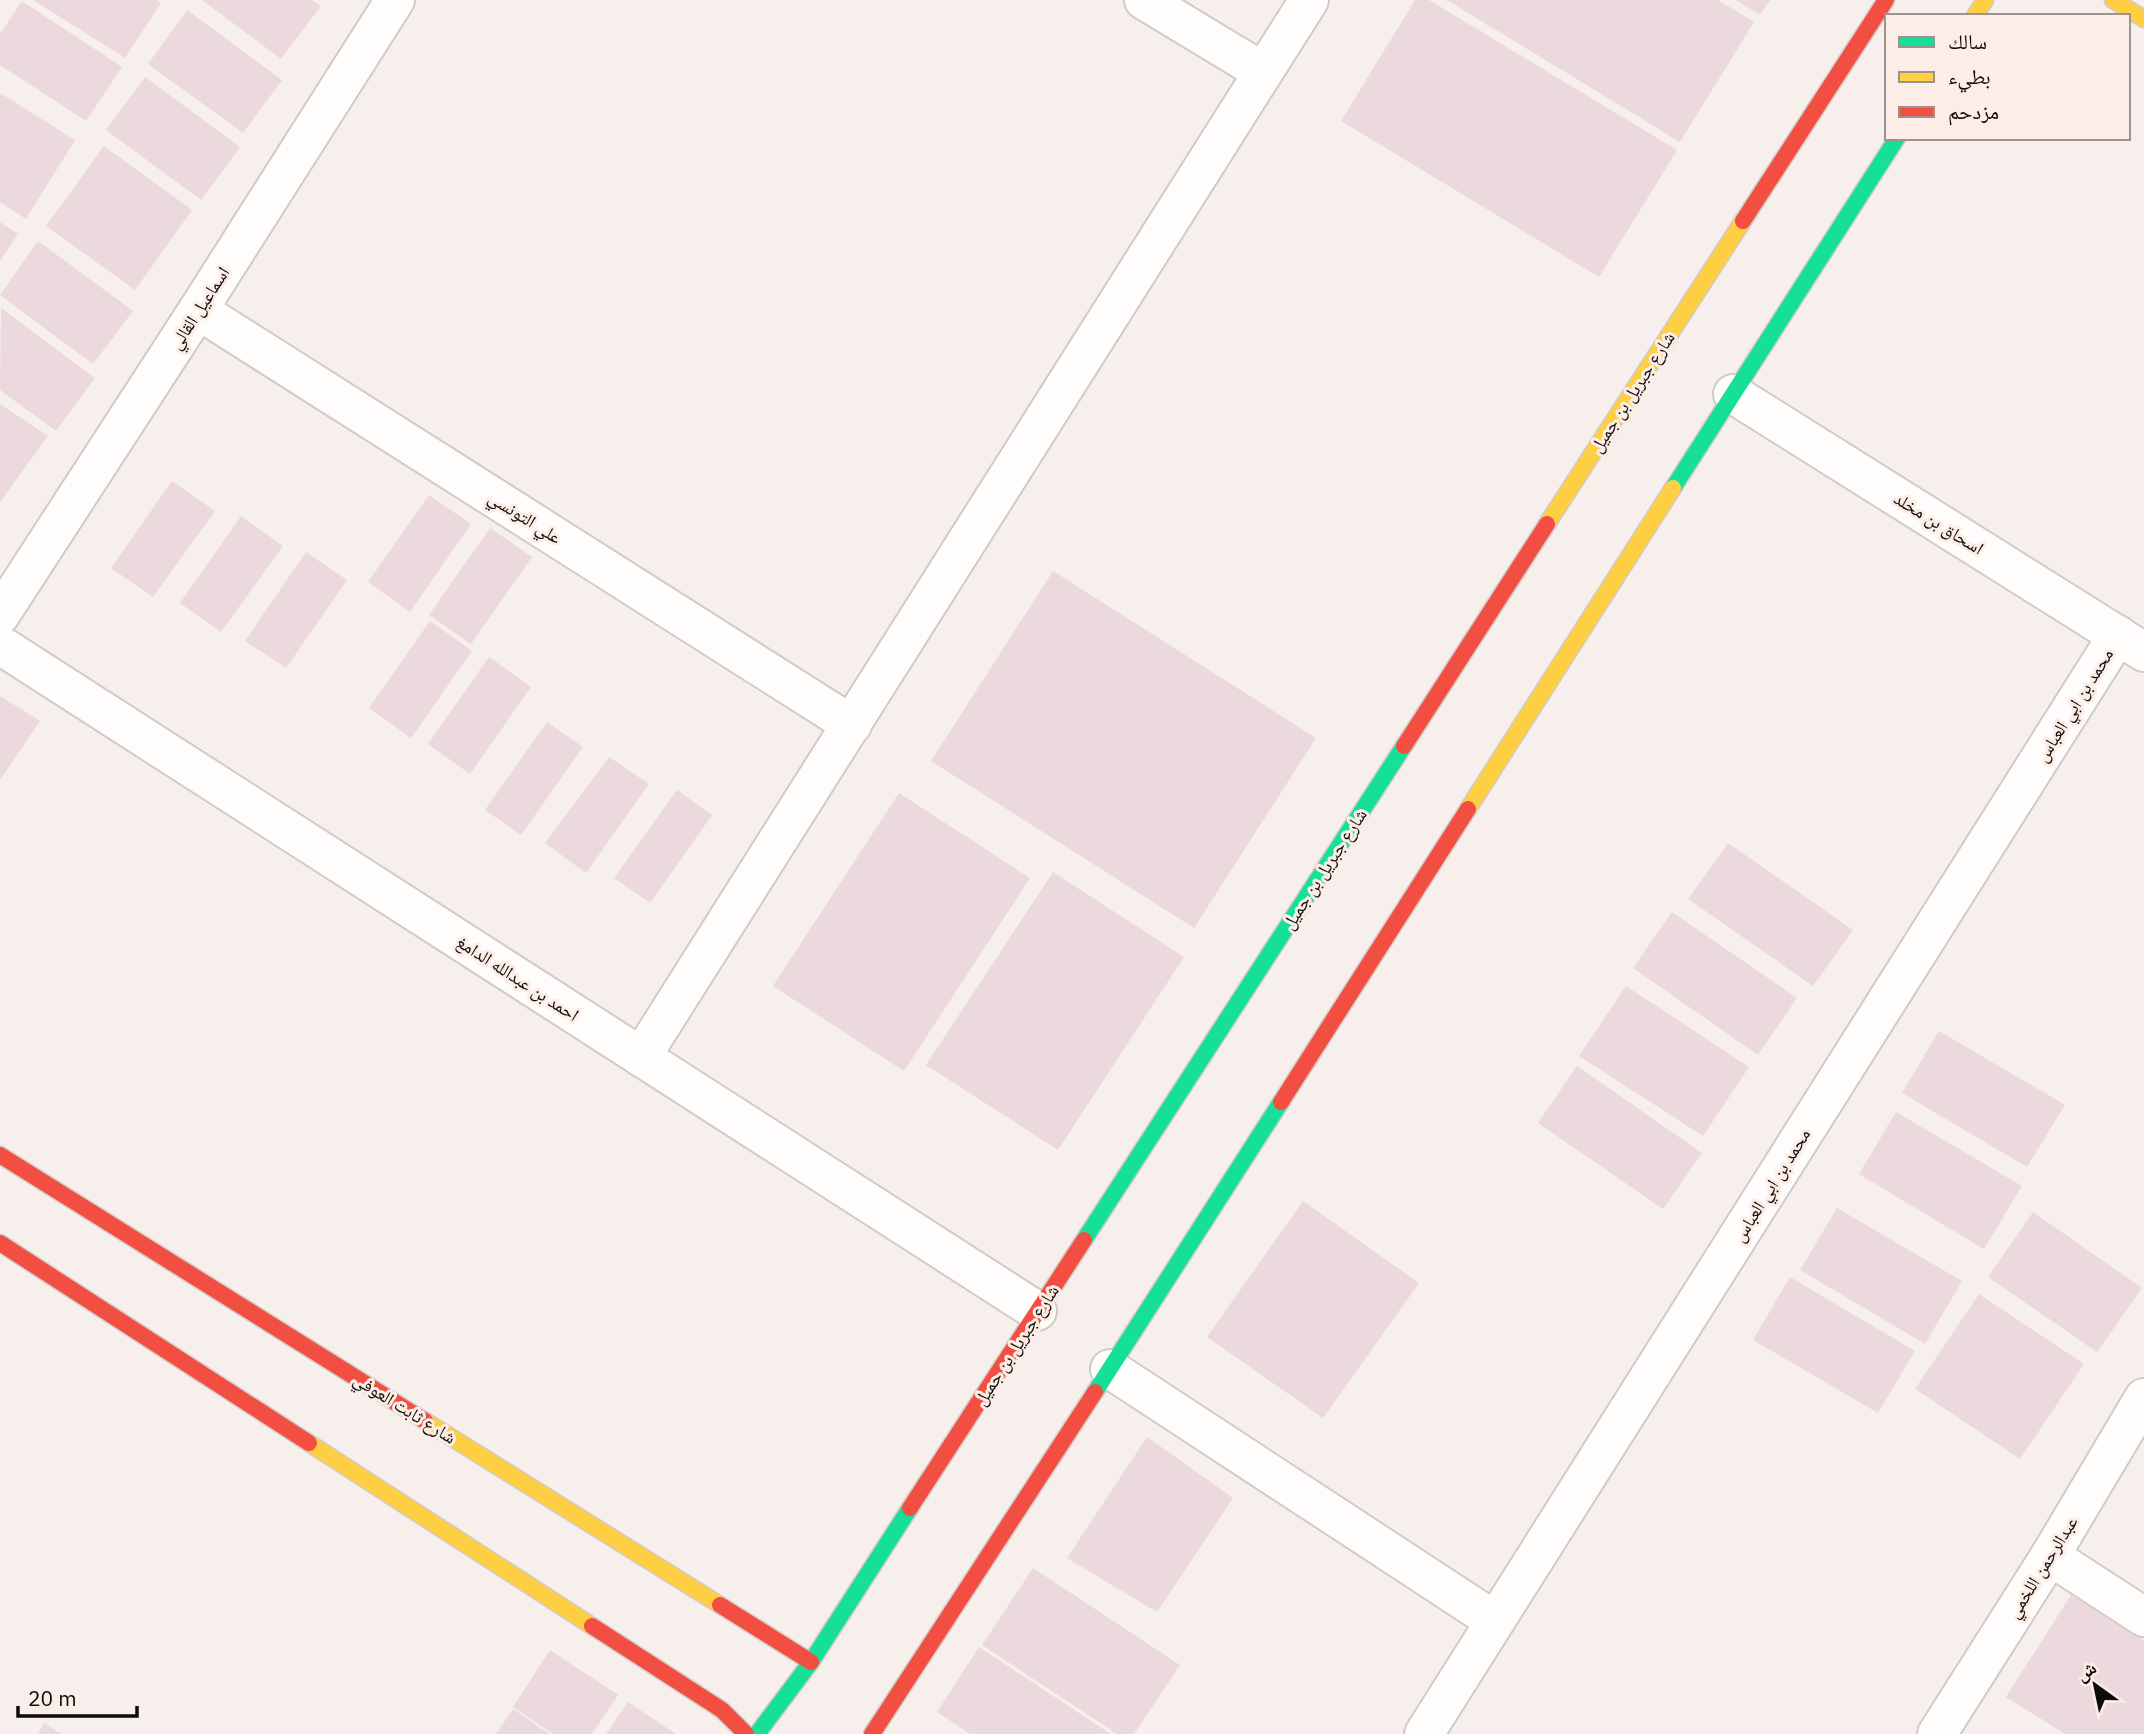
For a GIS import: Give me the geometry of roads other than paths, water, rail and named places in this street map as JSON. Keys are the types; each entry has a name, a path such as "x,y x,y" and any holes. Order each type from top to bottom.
{"street":[{"path":"1144,0 1263,72"},
{"path":"641,1057 1309,0"},
{"name":"شارع جبريل بن جميل","path":"757,1734 811,1662 1886,0"},
{"path":"2113,0 2144,19"},
{"name":"اسماعيل القالي","path":"0,615 198,310 388,2"},
{"path":"872,1734 1110,1369 1896,140"},
{"name":"علي التونسي","path":"198,310 852,724"},
{"name":"اسحاق بن مخلد","path":"1733,394 2131,644"},
{"name":"محمد بن ابي العباس","path":"1424,1734 2131,644"},
{"name":"احمد بن عبدالله الدامغ","path":"0,645 1037,1311"},
{"name":"شارع ثابت العوفي","path":"0,1154 811,1662"},
{"path":"0,1243 722,1710 746,1734"},
{"path":"1110,1369 1495,1621"},
{"name":"عبدالرحمن اللخمي","path":"1937,1734 2050,1556 2144,1398"},
{"path":"2050,1556 2144,1617"},
{"path":"722,1710 767,1703 785,1666 765,1633"}]}
